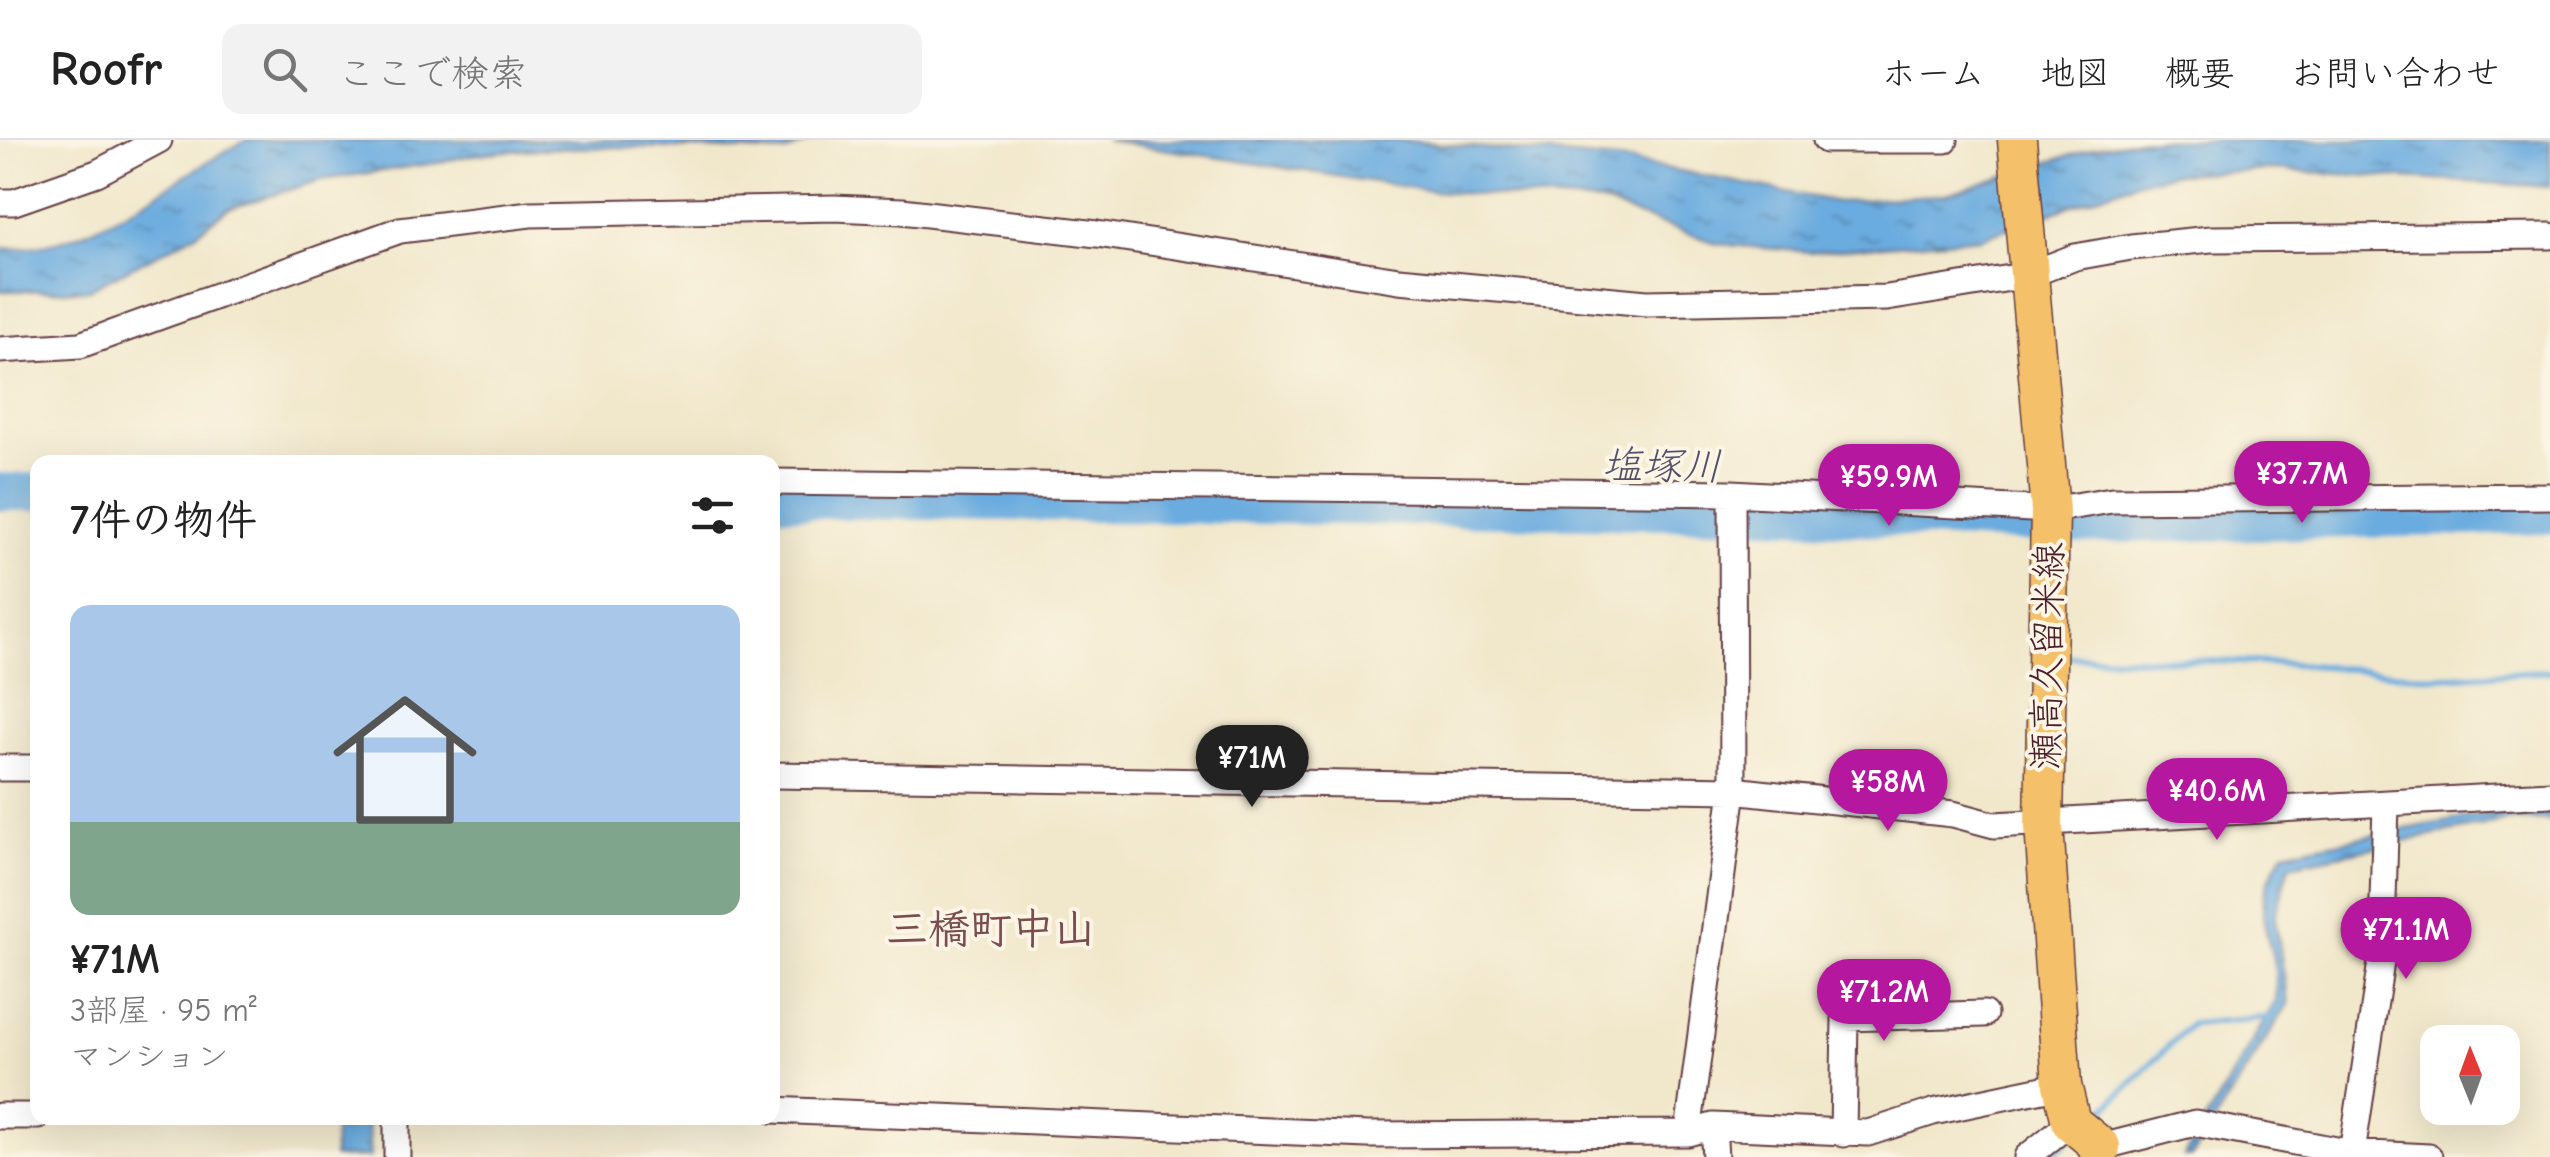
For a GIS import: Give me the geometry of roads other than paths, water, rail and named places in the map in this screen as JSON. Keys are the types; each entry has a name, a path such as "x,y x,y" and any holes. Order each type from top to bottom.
{"main road":[{"name":"瀬高久留米線","path":"2017,140 2050,510 2044,825 2062,1085 2088,1138"}],"street":[{"path":"0,202 14,202 98,173 159,140"},
{"path":"1826,140 1945,140"},
{"path":"0,350 80,345 400,230 530,214 834,208 918,212 1097,234 1454,287 1647,304 1887,298 2075,258 2212,239 2550,236"},
{"path":"780,482 1732,493 2050,510 2112,500 2550,496"},
{"path":"1688,1133 1732,790 1732,493"},
{"path":"0,768 30,768"},
{"path":"780,774 1732,790 1953,814 1994,826 2550,794"},
{"path":"2352,1153 2381,962 2386,806"},
{"path":"1843,1134 1846,1018 1984,1014"},
{"path":"780,1110 1368,1146 1590,1145 1688,1133 1713,1126 1868,1133 1933,1112 2062,1085"},
{"path":"0,1116 30,1116"},
{"path":"397,1125 397,1157"},
{"path":"2027,1157 2088,1138 2206,1125 2352,1153 2429,1157"},
{"path":"1713,1126 1714,1157"}],"water":[{"path":"247,140 814,140 784,153 609,147 514,151 321,180 228,209 192,236 88,290 0,291 0,248 33,247 97,226"},
{"path":"1105,140 1397,140 1629,161 1838,202 1947,194 2094,148 2142,140 2550,140 2550,187 2275,170 2172,174 2139,181 1981,238 1810,252 1718,244 1602,203 1433,191"},
{"path":"2529,806 2550,807 2550,820 2507,820 2290,865 2275,917 2288,1004 2192,1157 2184,1157 2276,1001 2276,979 2263,912 2271,875 2284,852"},
{"path":"335,1125 368,1125 370,1157 333,1157"}],"waterway":[{"name":"塩塚川","path":"0,492 30,492"},
{"name":"塩塚川","path":"780,499 1743,511 2064,525 2550,515"},
{"path":"2062,656 2298,664 2434,677 2550,671"},
{"path":"2092,1122 2191,1024 2274,1017"},
{"path":"2048,1157 2070,1139"}],"district":[{"name":"三橋町中山","path":"991,928"}]}
